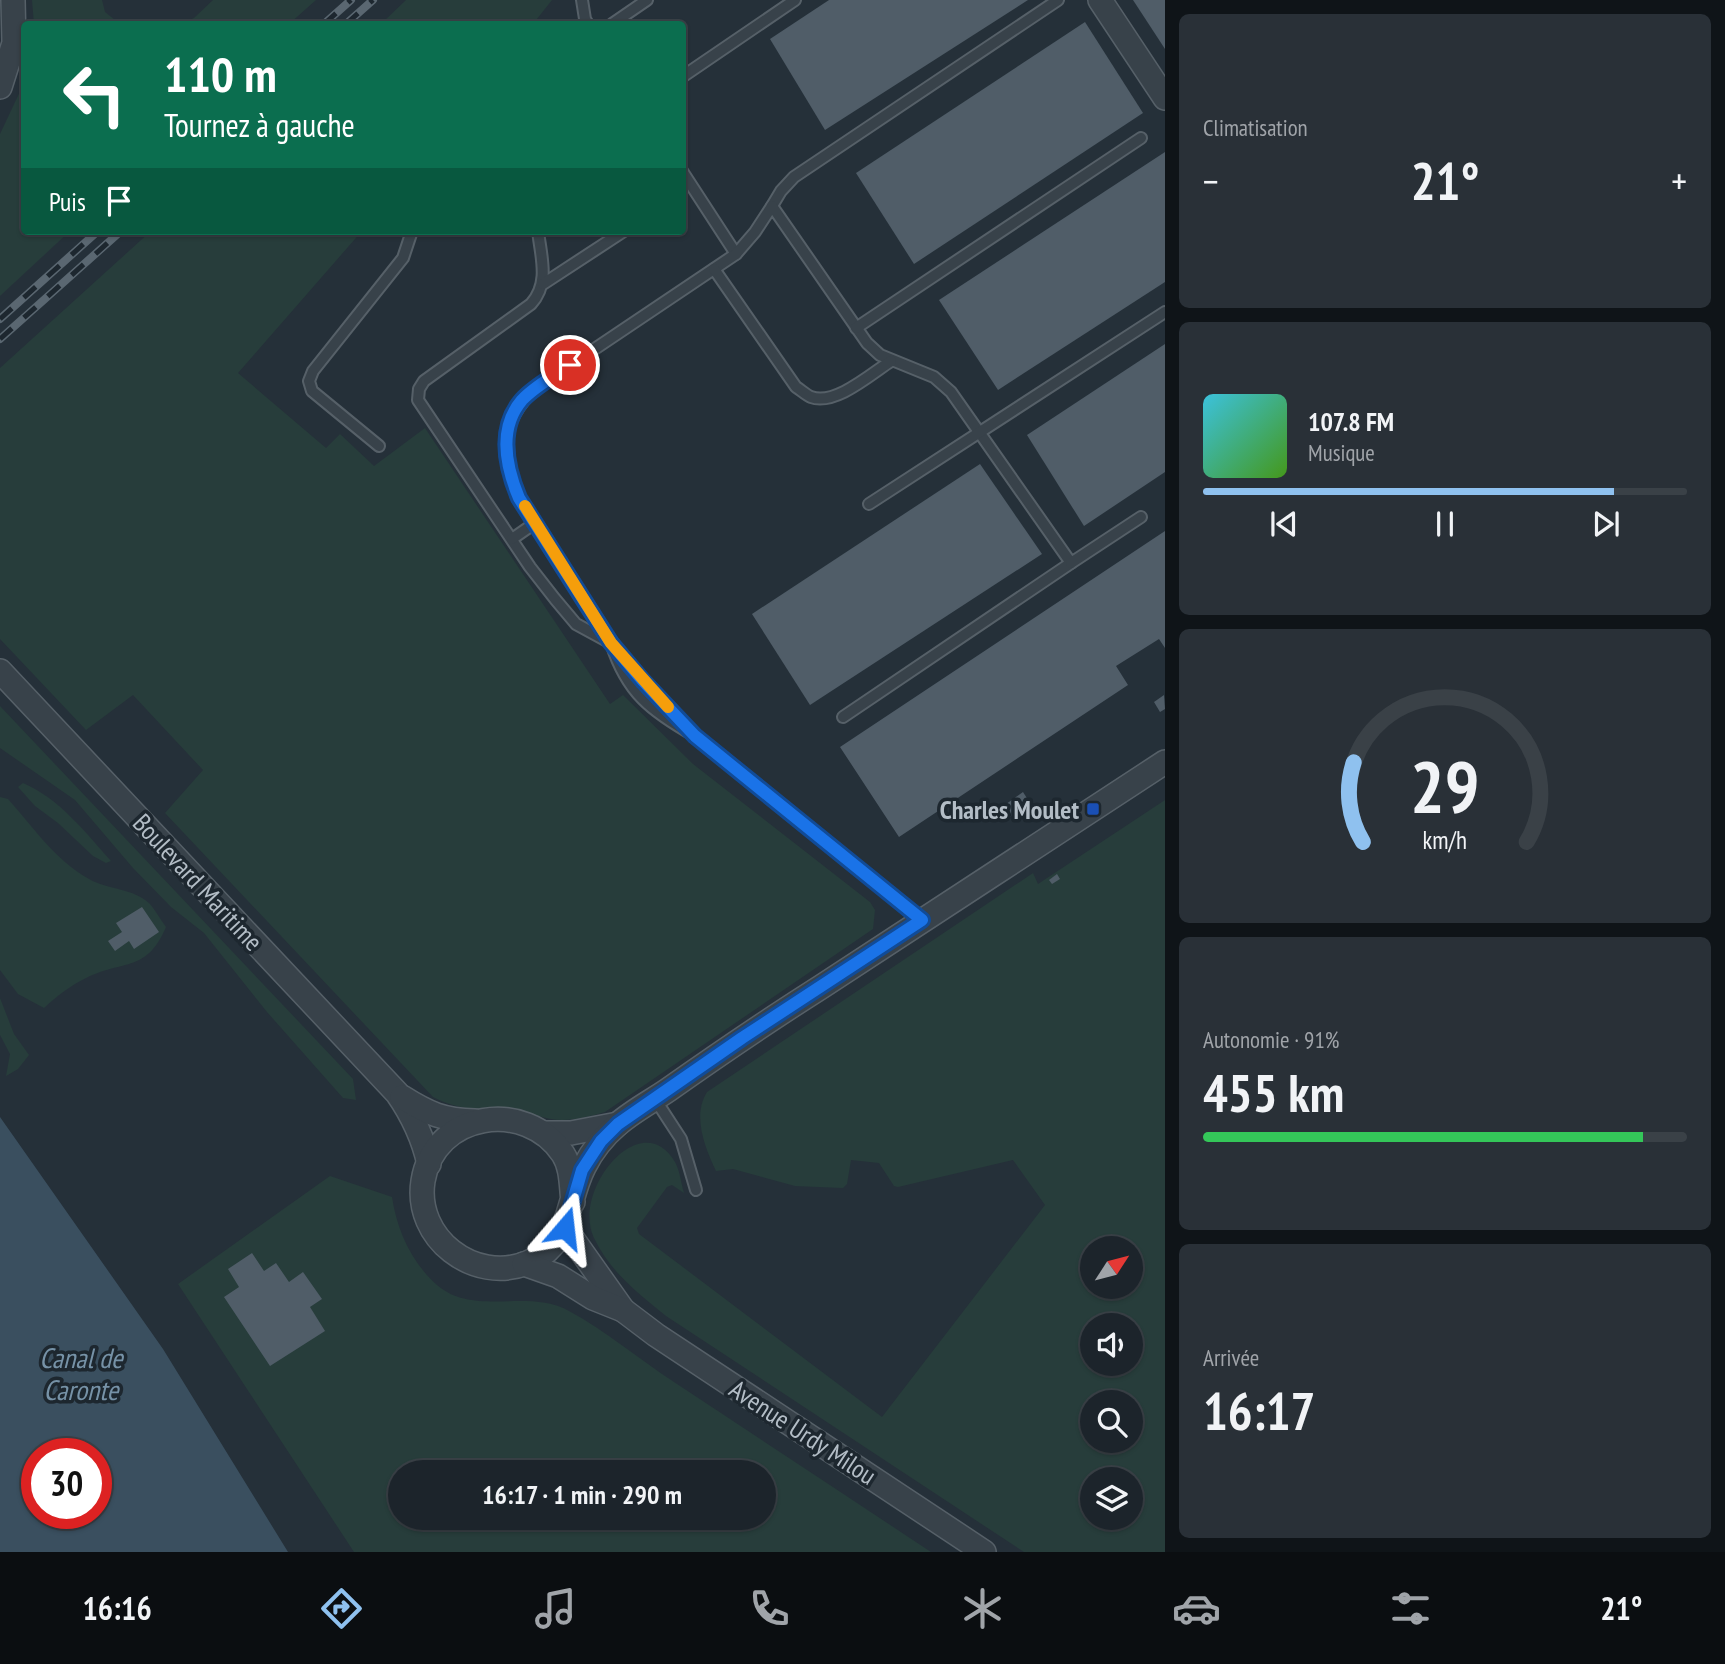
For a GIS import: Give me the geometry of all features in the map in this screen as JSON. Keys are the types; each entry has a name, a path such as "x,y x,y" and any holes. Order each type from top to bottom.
{"street":[{"path":"0,88 14,43 13,0"},
{"path":"1100,0 1165,98"},
{"name":"Boulevard Maritime","path":"0,671 397,1093 421,1133 429,1164"},
{"path":"618,1124 571,1133 544,1133 513,1119 475,1121 447,1137 431,1157 423,1181 423,1203 429,1225 444,1247 463,1260 491,1268 524,1264 539,1257 552,1246 565,1228 582,1170 601,1141 618,1124 729,1047 1165,762"},
{"name":"Boulevard Maritime","path":"397,1093 436,1117 452,1121 475,1121"},
{"path":"544,1133 563,1155 570,1172 573,1202"},
{"name":"Avenue Urdy Milou","path":"565,1228 623,1310"},
{"name":"Avenue Urdy Milou","path":"524,1264 558,1276 593,1298 623,1310 984,1552"}],"lane":[{"path":"582,0 586,21"},
{"path":"616,21 647,0"},
{"path":"686,74 794,0"},
{"path":"922,920 695,736 648,705 632,688 619,667 611,643 519,498 511,478 506,438 511,418 521,402 535,389 736,254 794,177 1058,0"},
{"path":"856,328 1141,138"},
{"path":"687,189 736,254"},
{"path":"772,206 867,343 880,355 934,377 951,392 1071,563"},
{"path":"379,446 312,391 309,381 313,371 403,258 411,235"},
{"path":"538,235 543,284 539,295 531,304 424,381 419,389 418,400 546,589 576,624 611,643"},
{"path":"543,284 618,235"},
{"path":"714,269 796,387 810,397 826,399 836,396 891,360"},
{"path":"869,504 1165,312"},
{"path":"844,717 1141,517"},
{"path":"512,539 535,523"},
{"path":"654,1099 681,1139 696,1191"}],"green space":[{"path":"32,0 102,0 105,12 116,21 34,21"},
{"path":"213,0 316,0 292,21 187,21"},
{"path":"406,0 552,0 535,21 384,21"},
{"path":"21,89 21,235 66,235 0,296 0,134"},
{"path":"147,235 359,235 238,373 326,448 340,434 374,466 425,428 610,704 623,695 693,764 870,902 875,910 873,929 605,1112 579,1119 556,1120 524,1113 465,1108 433,1097 165,813 203,770 133,695 86,730 0,639 0,368"},
{"path":"0,706 353,1079 356,1100 343,1098 267,1012 204,933 171,907 133,868 75,800 0,748"},
{"path":"23,783 60,807 111,861 106,863 93,856 58,823 35,806 18,787"},
{"path":"0,797 8,799 45,843 77,871 96,883 129,892 150,904 166,927 151,951 133,962 82,980 44,1008 18,994 0,970"},
{"path":"1165,800 1165,1552 1024,1552 666,1316 626,1281 608,1261 594,1238 589,1219 592,1198 613,1161 628,1148 645,1143 661,1147 675,1162 684,1193 672,1185 667,1187 637,1228 639,1234 882,1417 1045,1205 1013,1160 898,1187 894,1186 879,1163 851,1160 847,1184 843,1188 795,1186 733,1169 716,1171 702,1132 700,1121 703,1101 707,1092 1033,873 1038,884"},
{"path":"0,998 14,1034 29,1055 18,1069 6,1076 10,1054 0,1035"},
{"path":"330,1176 392,1197 397,1221 407,1245 420,1266 437,1285 467,1299 536,1302 569,1311 931,1552 354,1552 178,1284"}],"water":[{"name":"Canal de Caronte","path":"0,1117 163,1349 288,1552 0,1552"}],"building":[{"path":"829,0 1028,0 825,130 770,39"},
{"path":"1133,0 1165,0 1165,49"},
{"path":"1085,22 1143,113 914,264 856,173"},
{"path":"1165,152 1165,282 998,390 939,300"},
{"path":"1165,344 1165,472 1084,526 1027,435"},
{"path":"980,464 1042,554 810,705 752,614"},
{"path":"1165,531 1165,648 1159,639 1116,666 1128,685 899,837 840,747"},
{"path":"1164,695 1165,709 1160,712 1154,702"},
{"path":"1023,792 1030,803 1009,818 1002,807"},
{"path":"1057,874 1060,879 1052,884 1049,880"},
{"path":"142,907 159,932 134,949 129,941 115,951 108,941 122,932 116,923"},
{"path":"252,1253 264,1271 276,1263 289,1282 303,1272 322,1299 310,1307 325,1331 270,1366 224,1297 239,1287 228,1269"}],"railway":[{"path":"327,21 351,0"},
{"path":"349,21 373,0"},
{"path":"0,319 94,235"},
{"path":"0,339 117,235"}],"slow traffic":[{"path":"525,506 611,643 668,707"}],"place":[{"name":"Charles Moulet","path":"1093,809"}],"route":[{"path":"565,1228 582,1170 601,1141 618,1124 742,1038 922,920 695,736 611,643 519,498 507,459 506,438 511,418 521,402 535,389 570,365"}]}
